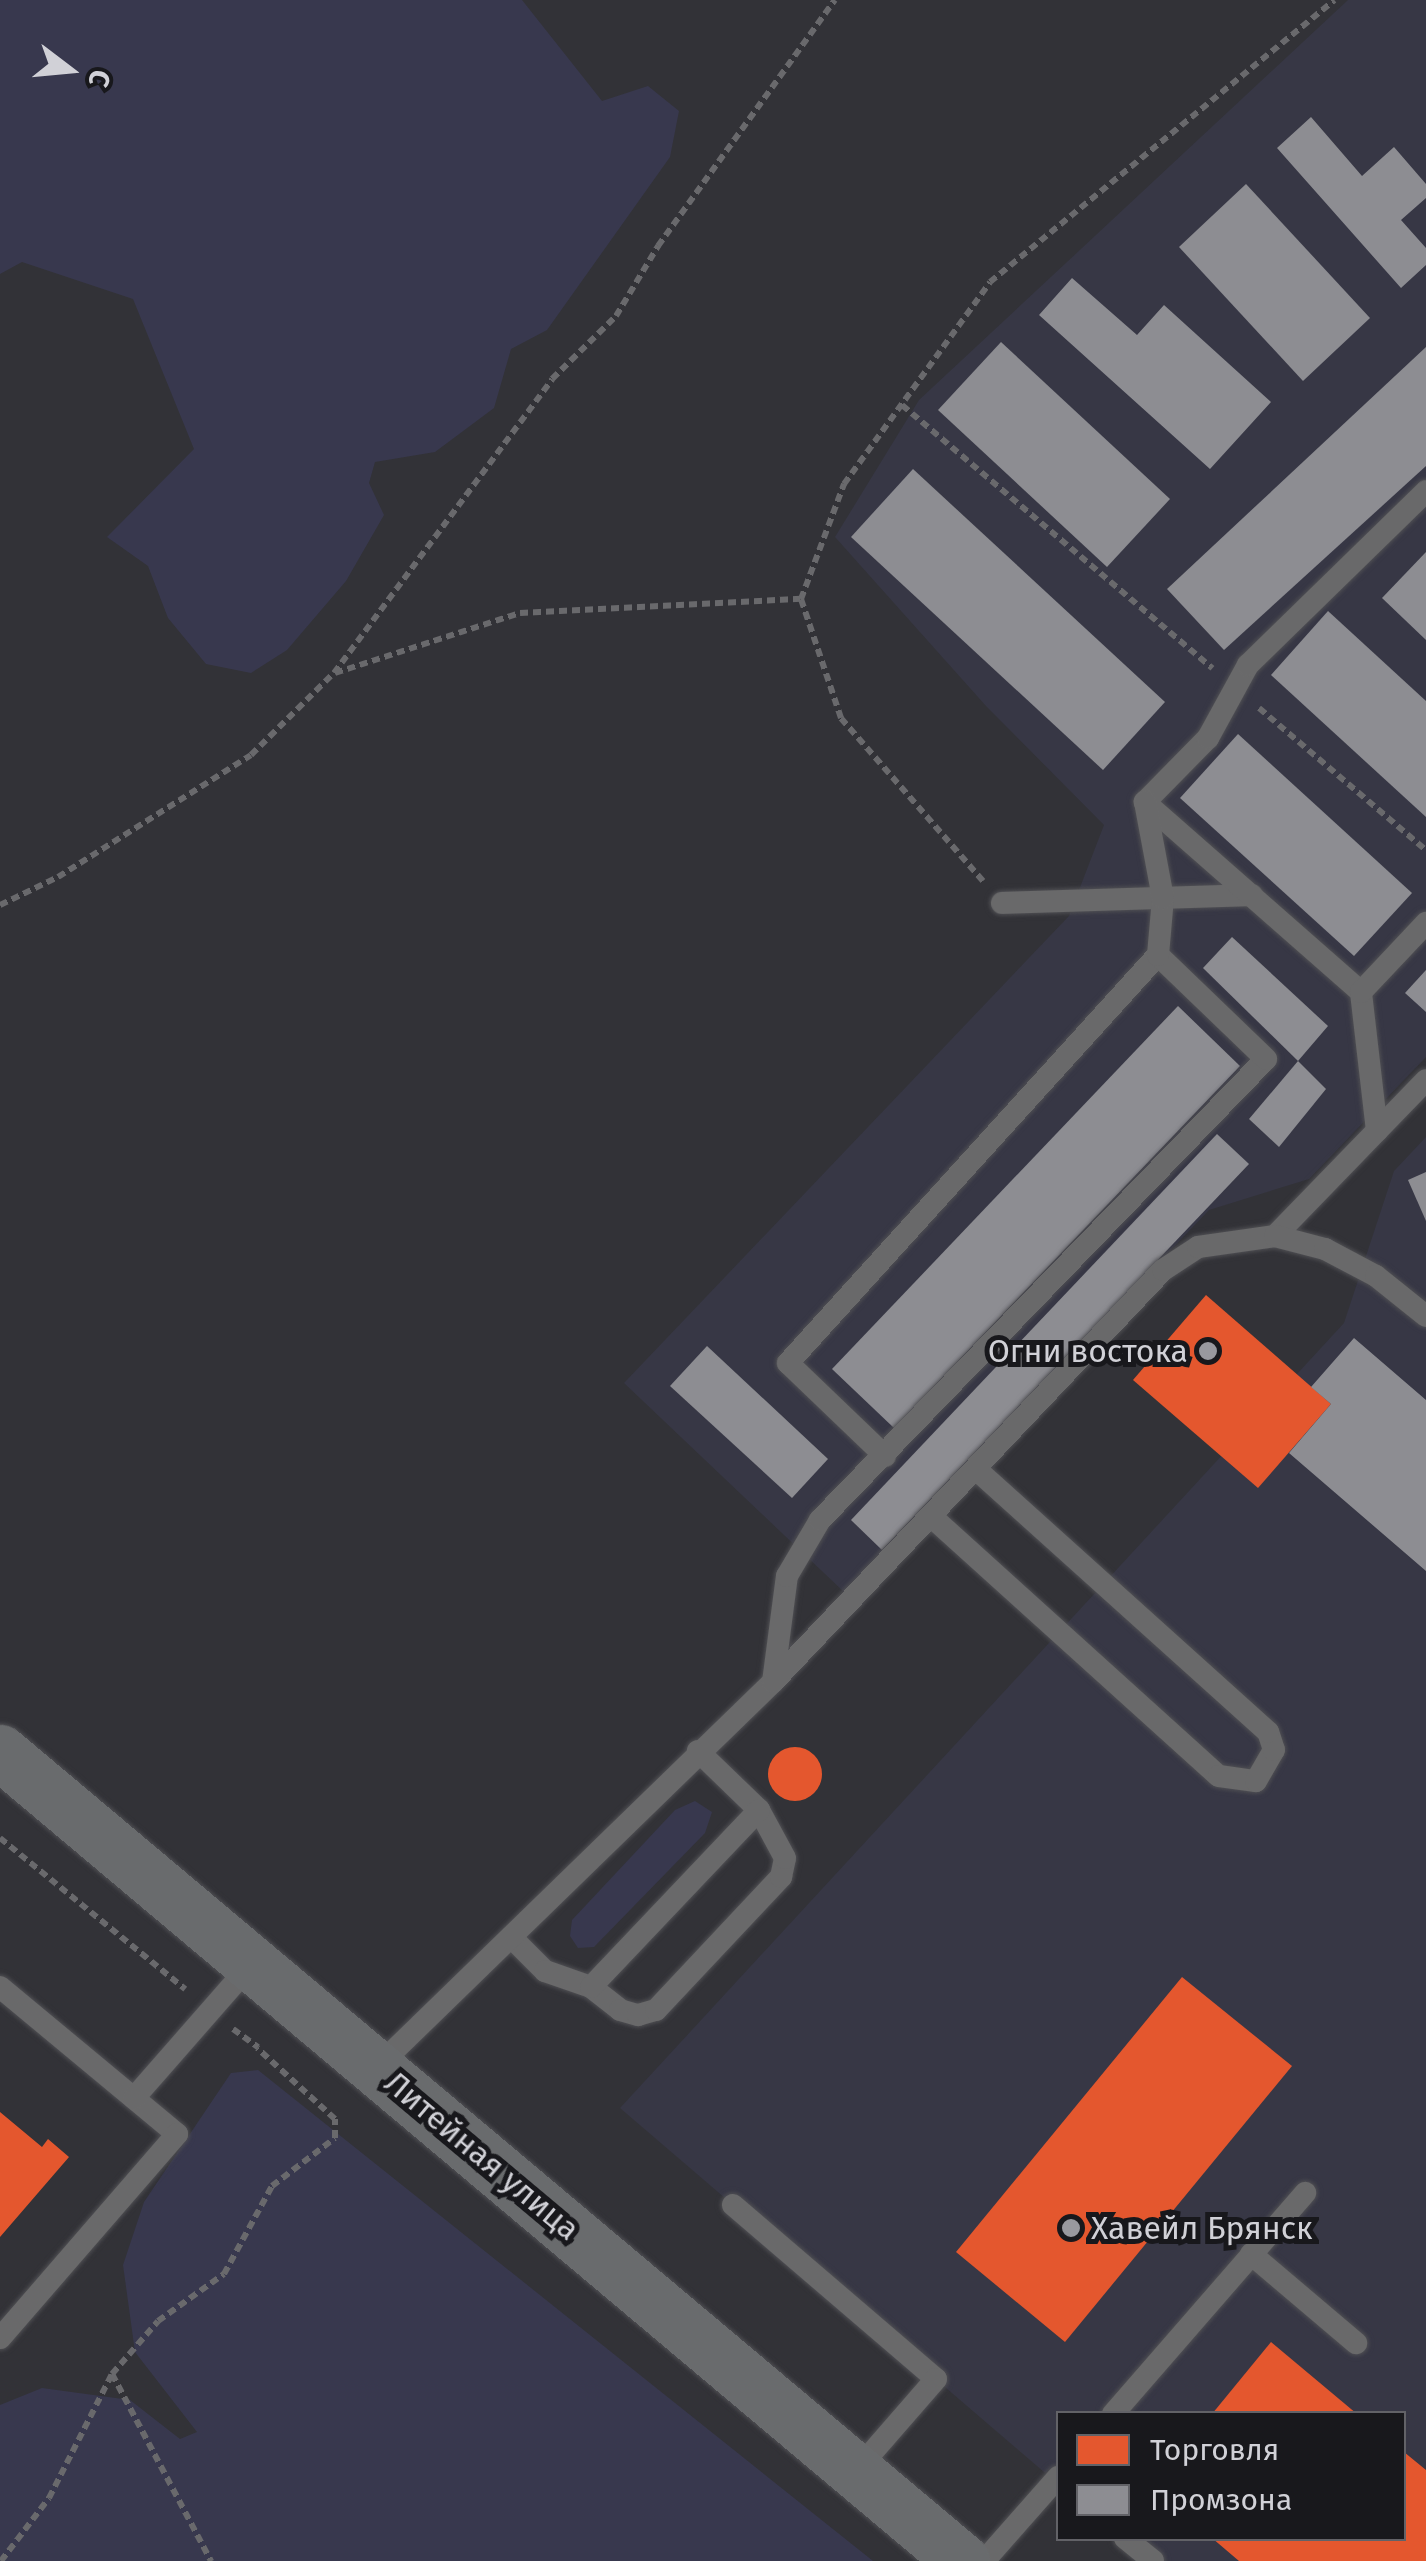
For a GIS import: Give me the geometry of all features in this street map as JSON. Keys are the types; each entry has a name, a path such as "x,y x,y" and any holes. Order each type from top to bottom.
{"main road":[{"name":"Литейная улица","path":"0,1752 962,2561"}],"lane":[{"path":"1145,802 1208,738 1248,665 1426,491"},
{"path":"1145,802 1361,992 1376,1130"},
{"path":"885,1456 788,1363 1158,955 1163,898 1145,802"},
{"path":"1002,903 1252,896"},
{"path":"1361,992 1426,923"},
{"path":"773,1682 787,1576 820,1520 1266,1060 1158,955"},
{"path":"1274,1236 1426,1080"},
{"path":"377,2067 773,1682 933,1518 1163,1270 1198,1246 1274,1236 1325,1249 1376,1276 1426,1316"},
{"path":"933,1518 1218,1776 1256,1781 1274,1750 1268,1732 977,1470"},
{"path":"511,1938 545,1971 590,1987 620,2010 638,2015 656,2010 782,1877 786,1858 780,1840 759,1810 698,1751"},
{"path":"590,1987 759,1810"},
{"path":"134,2098 252,1963"},
{"path":"0,1988 178,2134 0,2338"},
{"path":"1116,2411 1305,2192"},
{"path":"733,2205 936,2379 856,2471"},
{"path":"1251,2254 1356,2343"},
{"path":"984,2561 1056,2481"},
{"path":"1129,2541 1153,2561"}],"path":[{"path":"0,906 138,829 250,755 334,673 552,378 616,316 658,246 835,0"},
{"path":"1002,903 842,718 801,598 844,484 990,282 1334,0"},
{"path":"902,405 1426,850"},
{"path":"334,673 520,613 801,598"},
{"path":"0,1838 257,2048 335,2119 335,2138 272,2186 224,2274 158,2320 112,2374 49,2498 1,2561"},
{"path":"257,2048 265,2039"},
{"path":"112,2374 210,2561"}],"shaded area":[{"path":"0,0 522,0 602,101 648,86 679,111 670,157 547,330 511,349 494,408 435,452 375,462 369,483 384,515 346,581 287,650 251,673 206,664 168,618 148,566 107,537 194,449 133,299 22,262 0,274"},
{"path":"1348,0 1426,0 1426,1057 1309,1179 1209,1210 844,1592 624,1383 1069,916 1104,825 986,706 835,537 919,400"},
{"path":"1426,1137 1426,2561 1149,2561 1125,2541 1406,2541 1406,2411 1056,2411 1056,2482 620,2108 1344,1323 1394,1171"},
{"path":"695,1801 712,1812 705,1833 594,1947 578,1948 570,1936 572,1920 675,1810"},
{"path":"258,2070 873,2561 0,2561 0,2405 42,2388 130,2400 180,2439 197,2432 135,2352 123,2265 144,2202 231,2073"}],"building: Торговля":[{"path":"1206,1295 1331,1404 1258,1488 1133,1380"},
{"path":"795,1747 814,1755 822,1774 814,1793 795,1801 776,1793 768,1774 776,1755"},
{"path":"1182,1977 1292,2066 1065,2342 956,2252"},
{"path":"0,2112 42,2147 48,2139 69,2157 0,2237"},
{"path":"1271,2342 1353,2411 1214,2411"},
{"path":"1406,2454 1426,2470 1426,2561 1239,2561 1216,2541 1406,2541"}],"building: Промзона":[{"path":"1311,117 1362,176 1394,147 1426,184 1426,198 1401,220 1426,248 1426,265 1401,288 1277,148"},
{"path":"1246,184 1370,318 1303,381 1179,247"},
{"path":"1072,278 1137,335 1164,305 1271,402 1210,469 1039,315"},
{"path":"1001,342 1170,499 1107,567 938,410"},
{"path":"1426,347 1426,466 1224,650 1167,589"},
{"path":"913,469 1165,702 1103,770 851,537"},
{"path":"1426,552 1426,640 1382,598"},
{"path":"1328,611 1426,701 1426,817 1271,675"},
{"path":"1238,734 1412,893 1354,956 1180,798"},
{"path":"1232,937 1328,1026 1298,1061 1203,968"},
{"path":"1426,970 1426,1012 1405,993"},
{"path":"1178,1006 1240,1066 894,1428 832,1369"},
{"path":"1298,1061 1326,1089 1279,1147 1249,1119"},
{"path":"1217,1134 1249,1164 882,1550 851,1520"},
{"path":"1426,1172 1426,1221 1408,1180"},
{"path":"1354,1338 1426,1400 1426,1571 1289,1453 1331,1404 1311,1387"},
{"path":"707,1346 828,1459 792,1498 670,1386"}],"place":[{"name":"Огни востока","path":"1208,1351"},
{"name":"Хавейл Брянск","path":"1071,2228"}]}
